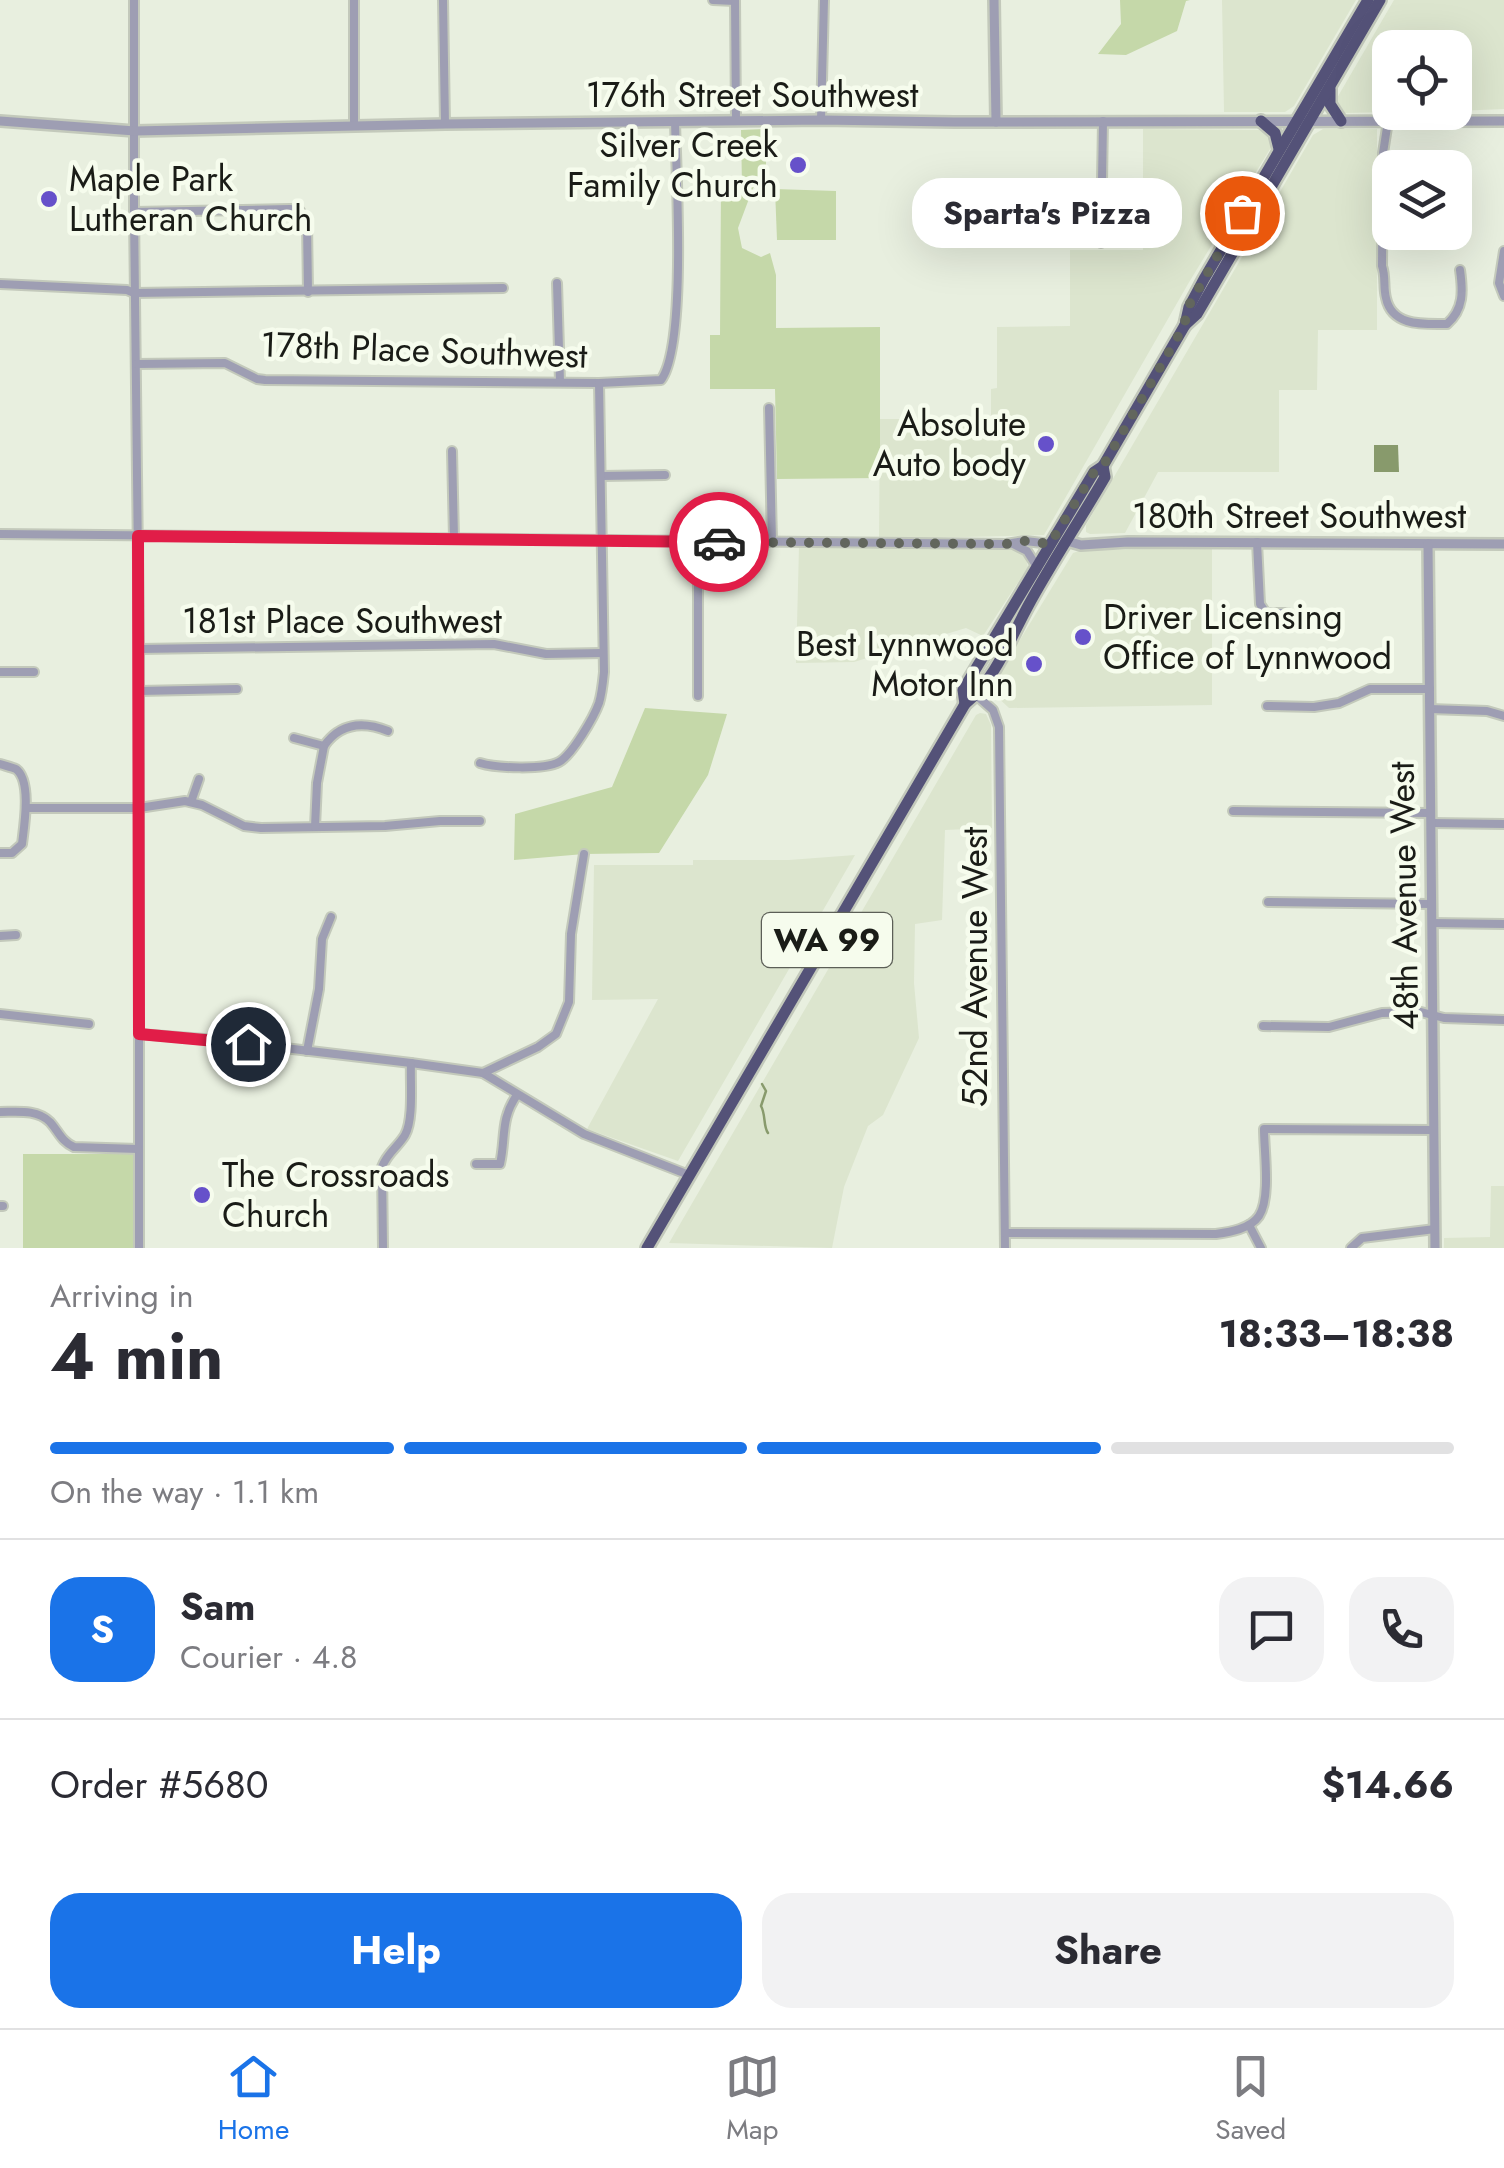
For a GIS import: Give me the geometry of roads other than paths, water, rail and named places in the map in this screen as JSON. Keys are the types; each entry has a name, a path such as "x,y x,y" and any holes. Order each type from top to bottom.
{"highway":[{"name":"WA 99","path":"964,704 963,690 1036,567 1094,472 1103,466 1184,326 1207,298 1368,0"},
{"name":"WA 99","path":"1184,326 1188,307 1280,150 1330,85 1380,0"},
{"path":"1330,85 1330,104 1342,121"},
{"path":"1261,121 1275,133 1280,150"},
{"path":"1207,298 1206,288 1219,265 1220,252"},
{"name":"WA 99","path":"647,1248 964,704 976,695 1002,656 1105,477 1103,466"},
{"path":"1067,541 1065,534 1073,506"},
{"path":"1032,598 1050,554 1050,544"},
{"path":"976,668 976,695"}],"street":[{"path":"134,0 140,649 139,1248"},
{"path":"354,0 354,125"},
{"path":"443,0 445,124"},
{"path":"713,0 735,0 736,121"},
{"path":"821,120 824,0"},
{"path":"994,0 996,122"},
{"name":"176th Street Southwest","path":"0,122 135,131 675,121 1372,121"},
{"name":"178th Place Southwest","path":"136,364 225,363 265,380 660,380 665,374 676,323 675,121"},
{"path":"1101,243 1103,121"},
{"name":"176th Street Southwest","path":"1472,121 1504,121"},
{"path":"1387,130 1382,266 1386,298 1393,313 1406,322 1447,324 1461,306 1460,270"},
{"path":"134,212 290,209 303,214 307,223 308,292"},
{"path":"1504,251 1499,283 1504,296"},
{"path":"557,283 560,382"},
{"path":"0,284 134,293 504,288"},
{"path":"480,762 491,766 548,766 564,760 599,704 603,653 599,383"},
{"path":"769,408 772,542"},
{"path":"452,451 454,538"},
{"path":"602,476 666,475"},
{"name":"180th Street Southwest","path":"1077,525 1093,544"},
{"path":"0,534 1050,544"},
{"name":"180th Street Southwest","path":"1067,541 1504,544"},
{"path":"698,542 698,696"},
{"path":"1257,542 1260,604 1266,613 1288,613 1300,619"},
{"path":"1008,543 1027,551 1036,567"},
{"name":"48th Avenue West","path":"1428,544 1435,1248"},
{"name":"181st Place Southwest","path":"140,649 494,644 546,654 603,653"},
{"path":"0,672 34,672"},
{"path":"139,691 237,689"},
{"path":"1267,706 1340,703 1370,689 1430,689"},
{"name":"52nd Avenue West","path":"976,695 993,710 999,727 1004,1248"},
{"path":"1430,709 1487,711 1504,716"},
{"path":"315,826 324,746 330,737 347,727 372,725 388,731"},
{"path":"294,738 324,746"},
{"path":"0,764 16,768 24,780 26,808 22,844 12,854 0,853"},
{"path":"191,802 200,779"},
{"path":"26,808 139,808 191,802 244,826 261,828 480,821"},
{"path":"1233,811 1504,824"},
{"path":"483,1073 556,1034 569,1002 571,934 584,854"},
{"path":"1268,902 1431,904"},
{"path":"307,1051 320,989 322,939 331,916"},
{"path":"1432,923 1504,924"},
{"path":"0,936 16,934"},
{"path":"1264,1026 1329,1028 1382,1013 1421,1012 1444,1018 1504,1020"},
{"path":"0,1014 89,1024"},
{"path":"139,1034 483,1073 584,1134 690,1176"},
{"path":"383,1248 382,1167 386,1155 404,1137 408,1126 411,1062"},
{"path":"476,1164 500,1164 505,1118 517,1095"},
{"path":"0,1112 37,1115 50,1122 66,1144 74,1147 138,1150"},
{"path":"1005,1233 1232,1232 1259,1216 1266,1198 1264,1129 1434,1130"},
{"path":"1249,1225 1260,1248"},
{"path":"1351,1248 1362,1238 1435,1229"}],"waterway":[{"path":"762,1084 766,1091 761,1106 768,1133"}],"place":[{"name":"Silver Creek Family Church","path":"798,165"},
{"name":"Maple Park Lutheran Church","path":"49,199"},
{"name":"Sparta's Pizza","path":"1242,213"},
{"name":"Absolute Auto body","path":"1046,444"},
{"name":"Driver Licensing Office of Lynnwood","path":"1083,637"},
{"name":"Best Lynnwood Motor Inn","path":"1034,664"},
{"name":"The Crossroads Church","path":"202,1195"}]}
